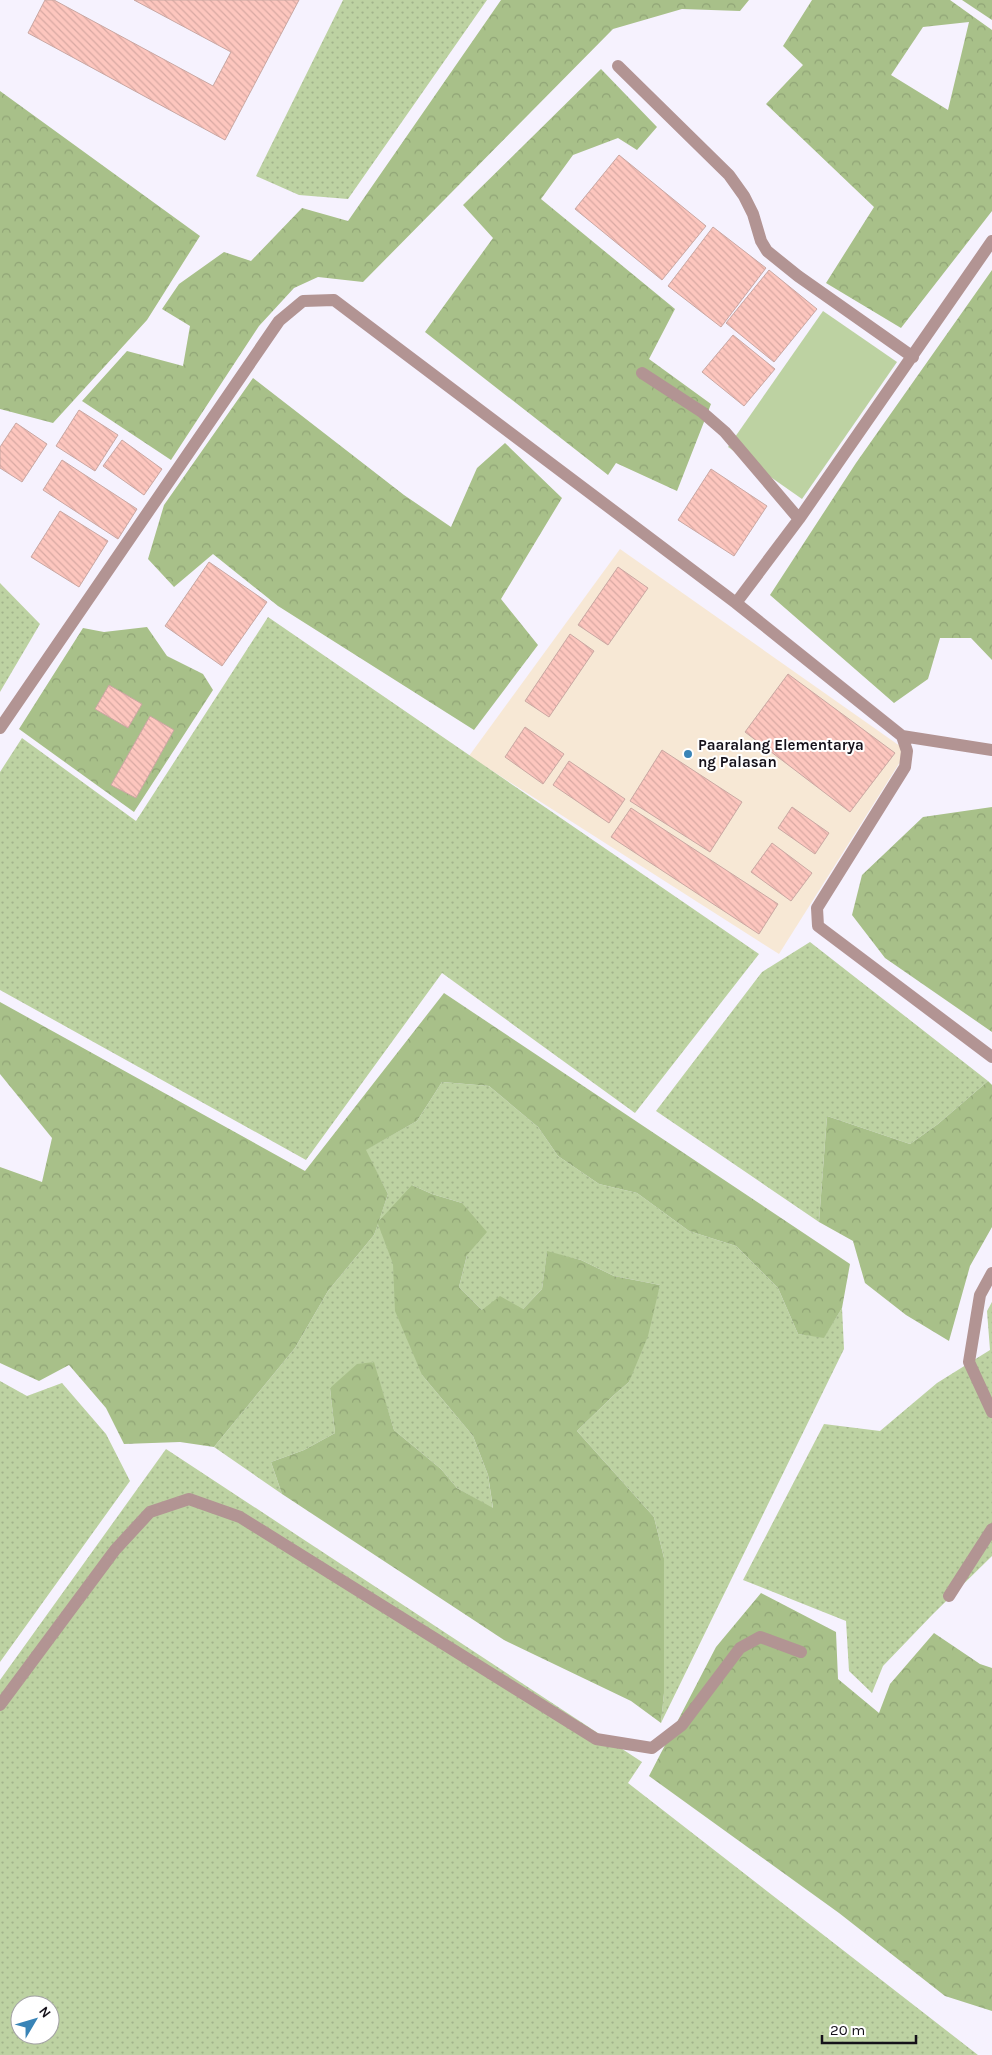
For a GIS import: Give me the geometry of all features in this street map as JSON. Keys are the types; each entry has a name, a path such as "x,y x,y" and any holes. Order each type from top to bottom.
{"street":[{"path":"618,66 729,175 744,196 753,214 761,241 767,251 798,276 912,356"},
{"path":"736,603 799,519 992,241"},
{"path":"0,728 279,321 303,301 334,300 736,603 902,736 992,750"},
{"path":"642,373 702,412 724,432 799,519"},
{"path":"902,736 907,751 905,767 817,908 818,926 992,1057"},
{"path":"992,1273 980,1295 969,1362 992,1412"},
{"path":"0,1705 115,1550 150,1512 189,1499 240,1516 596,1740 652,1748 682,1725 740,1648 760,1637 801,1652"},
{"path":"949,1596 992,1529"}],"shaded area":[{"name":"Paaralang Elementarya ng Palasan","path":"620,549 907,751 779,954 469,756"}],"green space":[{"path":"343,0 487,0 348,199 299,195 256,176"},
{"path":"501,0 749,0 740,11 682,9 613,29 363,282 318,277 294,288 259,326 171,460 82,401 127,351 183,366 190,326 162,309 179,284 224,252 251,261 302,208 348,221"},
{"path":"812,0 950,0 992,30 992,211 901,328 826,283 874,207 766,104 803,65 783,46","holes":["969,22 948,110 891,75 923,27"]},
{"path":"962,0 992,0 992,20"},
{"path":"601,69 657,127 637,150 618,138 573,155 541,199 675,309 649,359 711,404 677,491 616,463 608,475 425,332 493,238 463,205"},
{"path":"0,91 200,236 147,320 53,423 0,409"},
{"path":"992,270 992,660 971,638 940,638 928,679 894,703 770,595 856,463"},
{"path":"823,311 897,362 802,499 728,447"},
{"path":"253,378 404,495 451,527 477,468 505,443 562,498 501,599 538,645 474,730 278,606 213,554 174,587 148,559 164,505"},
{"path":"0,583 40,624 0,692"},
{"path":"268,617 759,954 635,1113 442,973 306,1160 0,990 0,772 22,738 136,821"},
{"path":"147,627 167,656 203,674 213,690 134,812 19,729 83,628 104,632"},
{"path":"992,807 992,1032 885,958 852,915 862,875 923,817"},
{"path":"810,942 988,1081 938,1124 910,1144 827,1116 819,1222 656,1111 762,972"},
{"path":"444,993 850,1264 842,1308 824,1338 798,1334 778,1288 736,1246 689,1231 637,1193 599,1184 558,1156 538,1127 489,1086 442,1082 417,1121 366,1150 388,1194 379,1221 412,1185 432,1194 462,1203 487,1232 467,1255 459,1287 482,1310 500,1296 523,1309 542,1289 547,1251 581,1260 614,1276 660,1285 648,1336 629,1382 577,1431 654,1517 664,1558 664,1693 661,1723 631,1701 504,1640 282,1494 271,1462 304,1450 335,1433 330,1388 357,1364 374,1362 394,1430 441,1469 457,1488 493,1508 488,1475 473,1436 422,1375 395,1311 393,1264 378,1224 374,1235 328,1291 295,1348 214,1447 180,1442 124,1444 106,1408 69,1365 39,1381 0,1363 0,1167 42,1182 52,1138 0,1074 0,1002 305,1171"},
{"path":"988,1081 992,1085 992,1227 970,1266 949,1341 906,1315 865,1283 853,1241 819,1222 827,1116 910,1144 938,1124"},
{"path":"442,1082 489,1086 538,1127 558,1156 599,1184 637,1193 689,1231 736,1246 778,1288 798,1334 824,1337 842,1308 844,1349 661,1723 664,1693 664,1558 654,1517 577,1431 629,1382 660,1285 614,1276 581,1260 547,1252 542,1289 523,1309 482,1310 459,1287 467,1255 462,1203 432,1194 412,1185 422,1375 473,1436 488,1475 493,1509 457,1488 441,1469 394,1430 373,1362 330,1388 335,1433 304,1450 271,1462 282,1494 214,1447 295,1348 328,1291 374,1235 388,1194 365,1150 417,1121"},
{"path":"992,1302 992,1556 883,1666 872,1693 849,1671 846,1621 743,1580 824,1424 880,1431 937,1383 990,1350 987,1311"},
{"path":"0,1381 27,1396 62,1383 106,1434 130,1481 0,1662"},
{"path":"166,1449 642,1762 628,1783 978,2055 0,2055 0,1680"},
{"path":"761,1593 836,1632 838,1679 879,1713 890,1684 934,1633 980,1664 992,1668 992,2011 945,1996 839,1913 649,1776 716,1647"}],"building":[{"path":"45,0 54,0 213,86 231,52 134,0 299,0 225,140 28,33"},
{"path":"619,155 706,226 662,280 575,209"},
{"path":"713,227 766,268 721,327 668,286"},
{"path":"769,270 817,309 774,362 726,323"},
{"path":"733,335 775,369 744,406 702,372"},
{"path":"79,410 118,435 95,471 56,446"},
{"path":"16,423 47,444 22,482 0,468 0,447"},
{"path":"122,440 162,469 144,495 103,466"},
{"path":"62,460 137,509 118,539 43,490"},
{"path":"711,469 767,506 734,556 678,520"},
{"path":"60,511 108,541 79,587 31,557"},
{"path":"209,562 267,602 222,666 165,626"},
{"path":"618,567 648,588 608,645 578,625"},
{"path":"570,634 594,651 549,717 525,701"},
{"path":"788,674 895,753 850,812 745,732"},
{"path":"109,685 142,704 128,728 95,709"},
{"path":"150,716 174,730 136,798 111,785"},
{"path":"525,727 564,754 543,784 505,757"},
{"path":"662,750 742,802 710,852 630,801"},
{"path":"569,761 625,799 609,823 553,785"},
{"path":"792,807 829,833 815,854 778,828"},
{"path":"631,808 778,904 759,934 611,837"},
{"path":"772,843 812,873 791,901 751,872"}],"place":[{"name":"Paaralang Elementarya ng Palasan","path":"688,754"}]}
